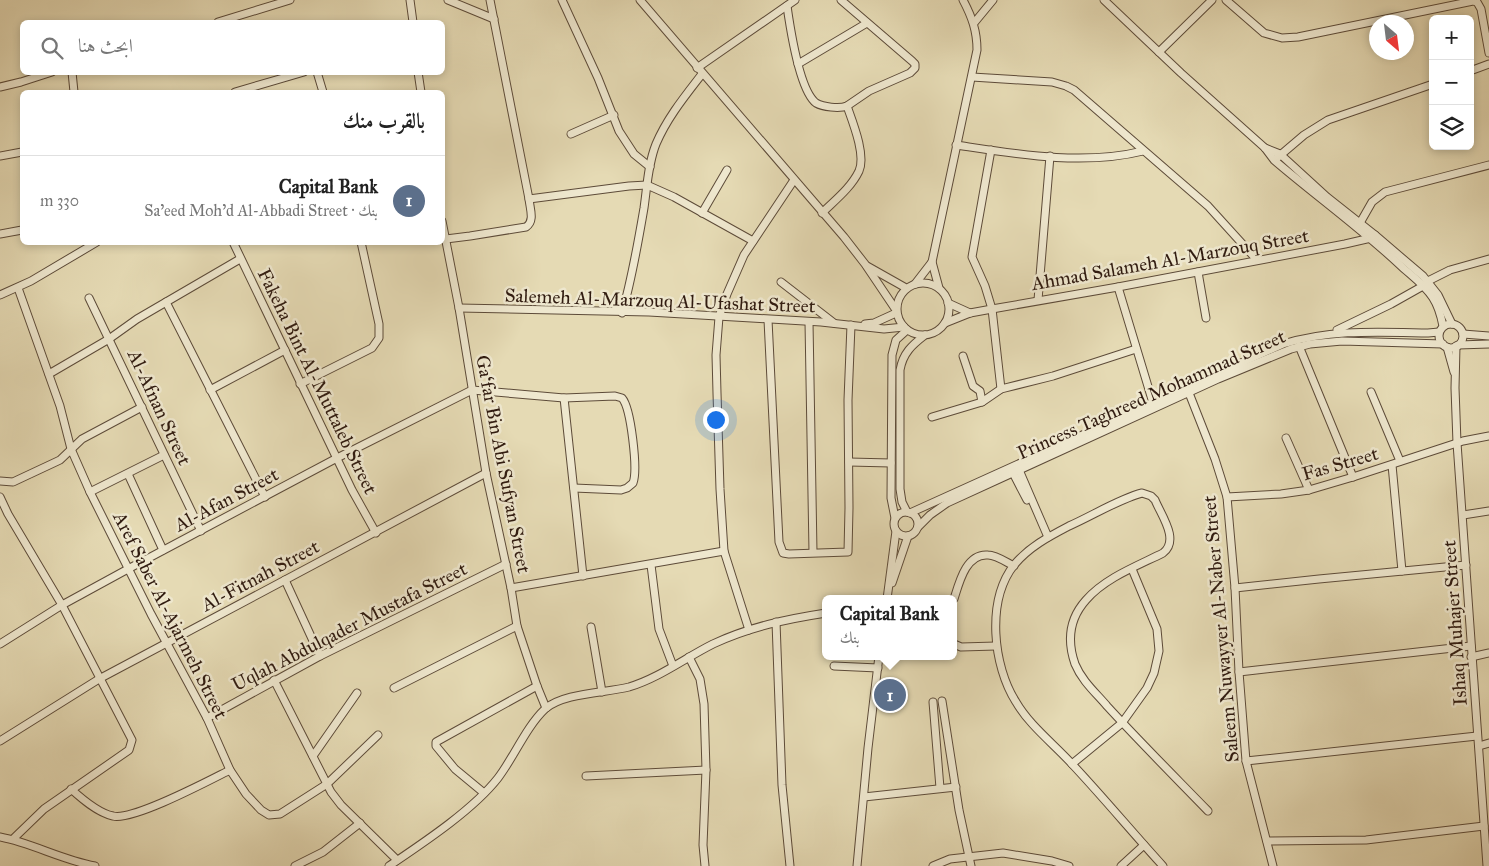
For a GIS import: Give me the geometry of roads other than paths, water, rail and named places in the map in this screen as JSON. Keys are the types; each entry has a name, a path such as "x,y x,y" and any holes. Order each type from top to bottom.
{"street":[{"path":"225,20 290,0"},
{"path":"410,0 413,20"},
{"path":"448,0 494,19"},
{"path":"446,239 526,227 532,220 490,0"},
{"path":"562,0 620,131 634,154 650,166"},
{"path":"640,0 865,264 896,311 905,329 916,334 926,335"},
{"path":"622,313 650,166 656,145 670,116 700,71 795,0"},
{"path":"787,6 798,64 809,93 817,104 847,106 861,96 910,73 915,68 915,64 841,0"},
{"path":"915,284 932,262 977,50 974,23 962,0"},
{"path":"974,23 993,0"},
{"path":"1104,0 1265,148 1274,160 1373,237 1425,284 1444,304 1452,324 1459,327 1462,340 1457,346"},
{"path":"1159,52 1212,0"},
{"path":"1226,0 1264,33 1282,38 1298,37 1473,0 1477,2 1481,9 1489,53"},
{"path":"798,64 868,23"},
{"path":"1474,69 1489,64"},
{"path":"0,86 43,75"},
{"path":"72,75 74,90"},
{"path":"242,90 294,75"},
{"path":"318,75 322,90"},
{"path":"418,75 421,90"},
{"path":"972,77 1052,82 1066,86 1088,102 1208,206 1257,260"},
{"path":"1274,160 1304,135 1328,120 1429,85"},
{"path":"822,214 851,183 859,171 861,153 847,106"},
{"path":"571,134 614,115"},
{"path":"956,145 1050,156 1106,158 1143,151"},
{"path":"1265,148 1280,154 1327,197 1360,223 1373,237"},
{"path":"991,150 972,257 985,286 992,309 1001,389"},
{"path":"0,156 20,152"},
{"path":"1038,300 1050,156"},
{"path":"1360,223 1372,202 1385,192 1489,164"},
{"path":"702,212 727,170"},
{"path":"749,630 724,552 716,355 720,317 735,273 753,241 794,180"},
{"path":"529,200 647,185 702,212 753,241"},
{"path":"0,234 20,230"},
{"name":"Ga‘far Bin Abi Sufyan Street","path":"445,235 486,473 511,588 517,626 546,708"},
{"name":"Ahmad Salameh Al-Marzouq Street","path":"945,323 970,313 1198,272 1373,237"},
{"path":"0,295 18,288 92,245"},
{"name":"Fakeha Bint Al-Muttaleb Street","path":"233,245 300,384 376,533"},
{"path":"300,384 372,348 379,338 379,324 362,245"},
{"path":"49,374 109,339 137,319 240,259"},
{"path":"1331,333 1391,304 1450,270 1489,259"},
{"path":"932,262 939,288"},
{"path":"865,264 906,288"},
{"path":"1198,272 1206,318"},
{"path":"781,282 834,323"},
{"path":"896,311 898,300 906,288 926,282 939,288 944,293 949,312 945,323 936,331 926,335 908,350 902,360 900,370 901,500 908,512 917,520 918,527 914,533 908,536 901,536 896,531"},
{"path":"1425,284 1436,302 1441,315 1439,338 1445,346 1489,344"},
{"path":"1118,287 1153,403"},
{"name":"Aref Saber Al-Ajarmeh Street","path":"18,288 60,406 71,449 90,492 207,718 230,770 251,800 269,815 285,812 327,784 378,735"},
{"name":"Al-Afnan Street","path":"89,298 201,531"},
{"path":"166,302 265,497"},
{"path":"948,303 970,313"},
{"name":"Salemeh Al-Marzouq Al-Ufashat Street","path":"459,308 622,313 649,312 905,329"},
{"path":"860,326 874,323 896,311"},
{"path":"768,320 778,542 781,550 786,554 848,552 848,400 851,324"},
{"path":"809,322 813,552"},
{"path":"1441,329 1452,324"},
{"path":"888,595 896,531 891,498 892,355 896,340 905,329"},
{"name":"Princess Taghreed Mohammad Street","path":"908,512 1283,344 1331,333 1428,333 1441,329"},
{"path":"1462,334 1489,336"},
{"name":"Princess Taghreed Mohammad Street","path":"918,527 937,509 1189,393 1300,346 1342,341 1445,346"},
{"path":"1300,346 1353,477"},
{"name":"Ishaq Muhajer Street","path":"1445,346 1455,377"},
{"name":"Ishaq Muhajer Street","path":"1457,346 1455,377 1457,443 1487,866"},
{"path":"932,416 982,402 1001,389 1053,376 1136,349"},
{"path":"210,390 285,350"},
{"path":"962,356 973,386 980,391 982,402"},
{"path":"472,390 564,398 615,396 622,398 629,411 635,478 630,486 620,490 574,488"},
{"name":"Al-Afan Street","path":"0,644 62,605 128,568 337,458 472,390"},
{"path":"1371,392 1400,461"},
{"name":"Saleem Nuwayyer Al-Naber Street","path":"1189,393 1215,459 1227,497 1246,761 1273,866"},
{"path":"564,398 583,576"},
{"path":"0,481 13,482 60,460 85,437 142,408"},
{"name":"Fas Street","path":"1227,497 1281,494 1309,490 1457,443 1489,436"},
{"path":"1286,438 1309,490"},
{"path":"90,492 164,455"},
{"path":"849,462 891,463"},
{"path":"1392,465 1402,571"},
{"path":"1016,472 1028,500 1048,537"},
{"name":"Al-Fitnah Street","path":"0,741 99,679 486,473"},
{"path":"128,474 163,550"},
{"path":"1163,866 1072,764 1024,714 1006,684 996,646 997,609 1005,582 1014,566 1032,547 1048,537 1136,495 1147,494 1155,500 1171,542 1167,550 1101,586 1086,600 1073,621 1070,635 1072,655 1080,674 1122,723 1208,811"},
{"path":"0,497 8,514 62,605 99,679 130,734 131,745 124,754 71,789 34,817 13,839"},
{"path":"1463,515 1489,511"},
{"path":"895,518 900,514 908,512"},
{"path":"888,595 908,536"},
{"path":"511,588 724,552"},
{"path":"955,595 960,580 969,563 974,559 990,555 1014,566"},
{"name":"Uqlah Abdulqader Mustafa Street","path":"207,718 320,656 506,564"},
{"path":"651,565 660,637 673,666"},
{"path":"1235,588 1466,565"},
{"path":"1072,764 1122,723 1147,688 1154,673 1159,651 1159,640 1154,617 1132,568"},
{"path":"285,580 320,656"},
{"path":"389,866 445,826 484,793 497,779 546,708 577,696 642,682 713,644 749,630 776,622 822,614"},
{"path":"776,622 779,652 782,785 790,866"},
{"path":"394,688 517,626"},
{"path":"591,627 602,692"},
{"path":"957,645 961,647 996,646"},
{"path":"1239,672 1471,646"},
{"path":"1471,657 1489,653"},
{"path":"690,657 702,689 706,770 703,845 705,866"},
{"path":"857,866 879,660"},
{"path":"834,666 878,668"},
{"path":"274,680 336,799 397,860"},
{"path":"484,793 455,769 436,746 436,742 537,686"},
{"path":"313,756 357,693"},
{"path":"942,701 956,787 972,866"},
{"path":"933,702 940,788"},
{"path":"1246,761 1477,736"},
{"path":"1479,746 1489,743"},
{"path":"71,789 82,799 106,814 127,816 187,792 230,770"},
{"path":"586,776 706,770"},
{"path":"1481,788 1489,785"},
{"path":"864,797 956,787"},
{"path":"295,866 323,852 360,823"},
{"path":"1267,841 1366,840 1484,826"},
{"path":"0,836 13,839 80,865 95,866"},
{"path":"1122,866 1144,845"},
{"path":"933,866 950,859 1003,853 1052,861 1069,866"}],"place":[{"name":"Capital Bank","path":"890,695"}]}
